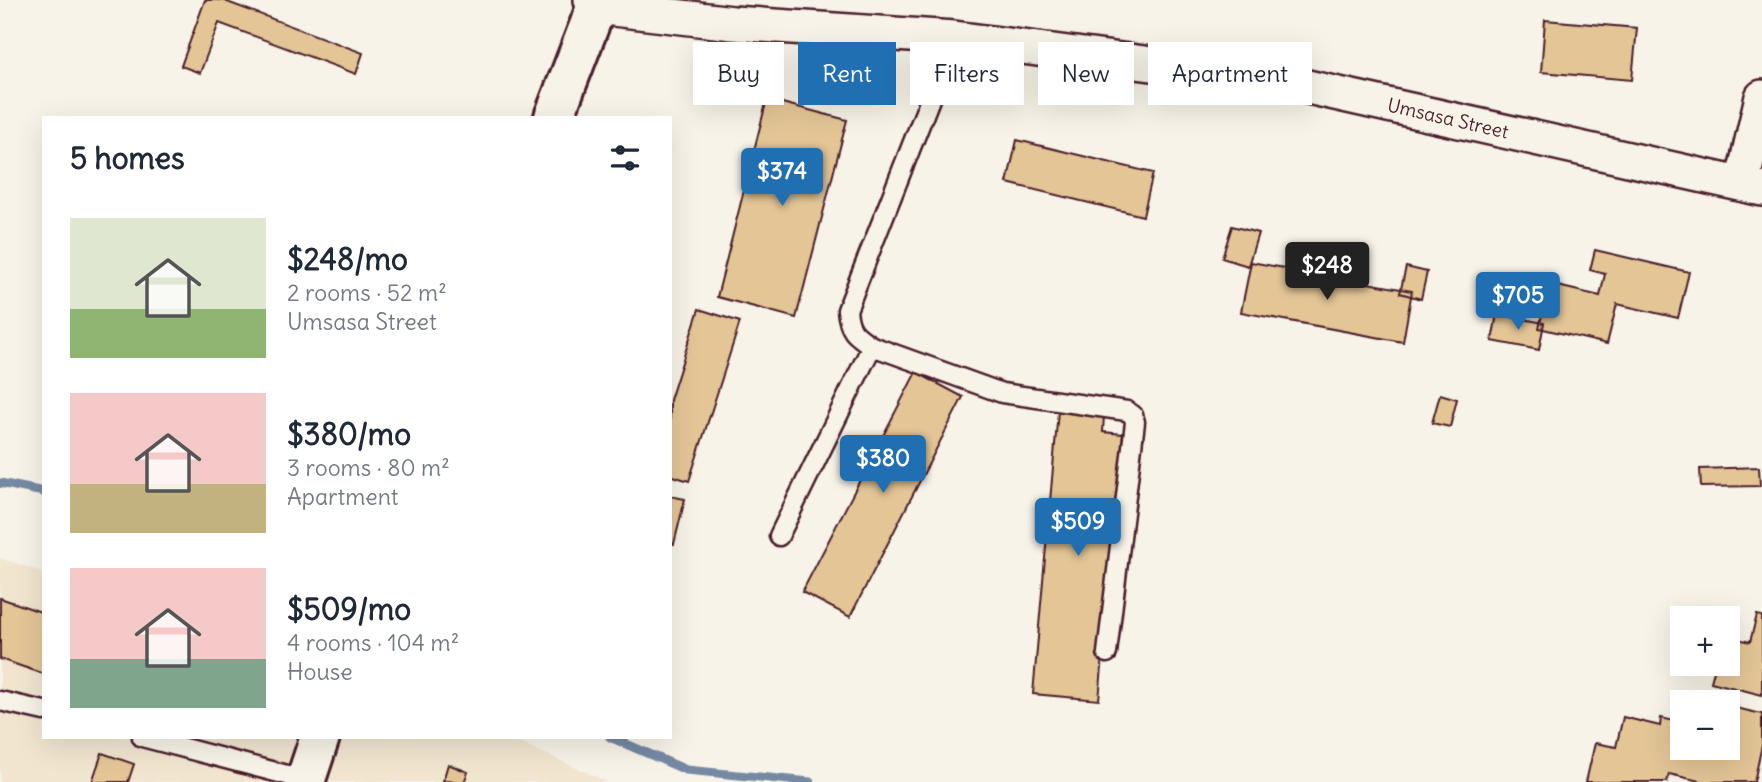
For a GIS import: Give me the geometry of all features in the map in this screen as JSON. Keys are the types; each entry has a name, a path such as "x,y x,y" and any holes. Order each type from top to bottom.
{"street":[{"name":"Umsasa Street","path":"595,2 733,23 954,38 1281,82 1752,187"},
{"path":"554,116 595,2"},
{"path":"1752,187 1762,97"},
{"path":"305,781 319,739"}],"lane":[{"path":"954,38 847,310 848,325 857,337 872,346 1002,393 1126,411 1133,415 1135,422 1107,653"},
{"path":"779,536 872,346"},
{"path":"0,701 42,711"},
{"path":"149,739 305,781"}],"shaded area":[{"path":"0,558 42,572 42,739 512,739 608,782 0,782"}],"building":[{"path":"205,0 222,0 363,53 356,74 219,23 200,73 181,66"},
{"path":"1545,20 1637,28 1632,80 1541,72"},
{"path":"784,103 847,120 796,318 717,297 765,105"},
{"path":"1017,140 1153,173 1143,216 1007,183"},
{"path":"1232,226 1258,233 1248,266 1222,258"},
{"path":"1595,250 1689,272 1678,318 1617,304 1607,344 1539,328 1549,284 1600,296 1605,274 1590,270"},
{"path":"1251,262 1412,291 1403,342 1241,312"},
{"path":"1406,267 1427,272 1421,299 1400,293"},
{"path":"699,309 740,322 689,481 672,476 672,394"},
{"path":"1497,314 1544,323 1539,350 1492,341"},
{"path":"916,372 963,397 850,617 802,592"},
{"path":"1440,394 1457,399 1450,427 1432,423"},
{"path":"1058,411 1104,415 1103,432 1123,434 1099,700 1033,694"},
{"path":"1759,467 1760,486 1701,487 1700,469"},
{"path":"672,496 685,499 672,544"},
{"path":"0,598 42,612 42,673 0,659"},
{"path":"1757,615 1762,616 1762,695 1711,682 1713,676 1740,676 1740,639 1750,642"},
{"path":"1740,709 1762,714 1762,745 1754,782 1704,782 1669,774 1667,782 1586,782 1595,743 1616,747 1623,717 1660,726 1661,718 1670,720 1670,760 1740,760"},
{"path":"102,753 134,764 128,782 92,782"},
{"path":"448,764 468,772 464,782 443,781"}],"waterway":[{"path":"0,483 42,492"},
{"path":"615,739 686,770 810,782"}]}
